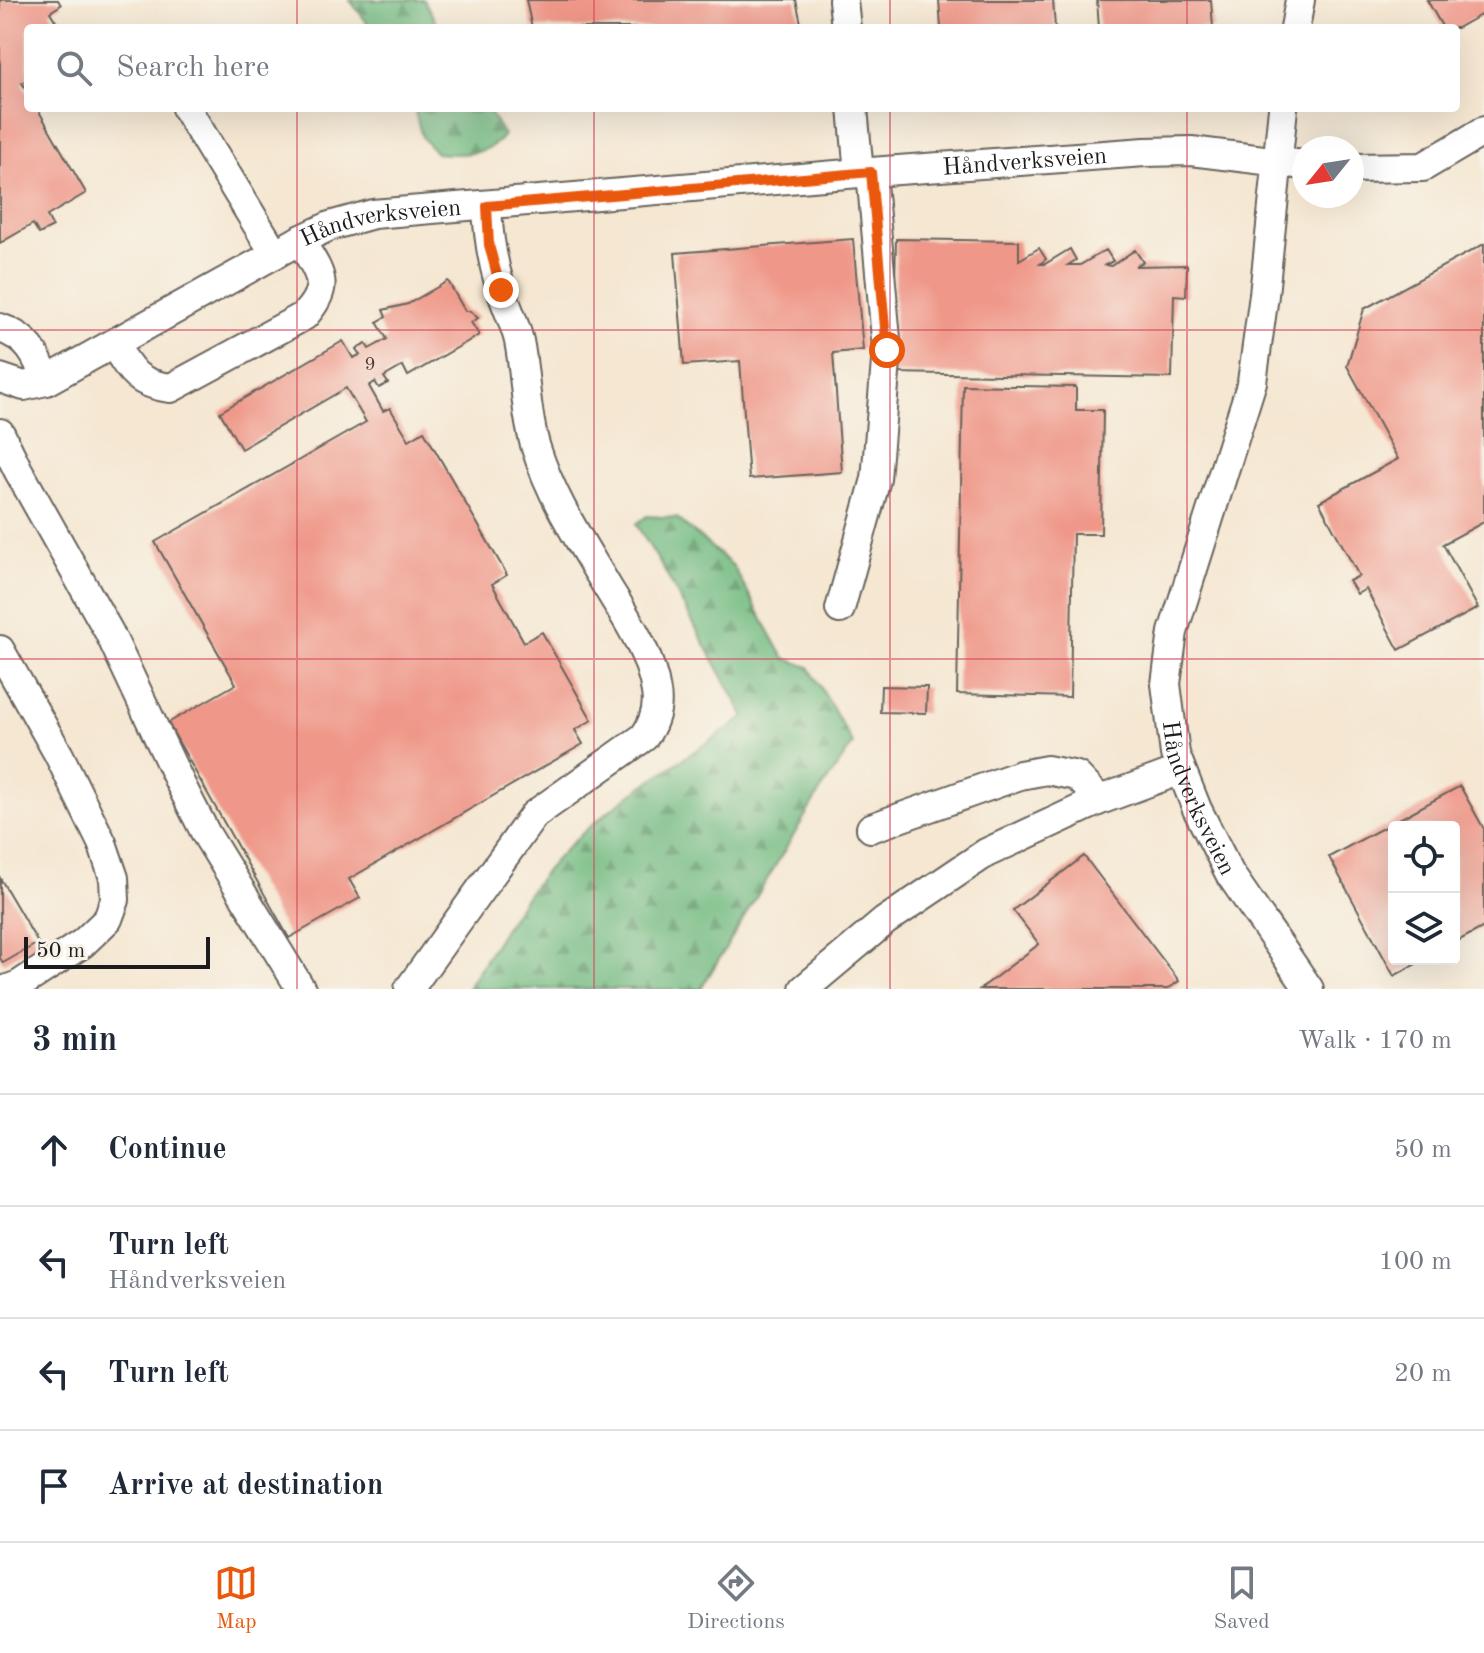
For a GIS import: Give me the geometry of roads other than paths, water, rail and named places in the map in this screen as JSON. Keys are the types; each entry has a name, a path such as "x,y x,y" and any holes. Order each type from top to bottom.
{"street":[{"path":"843,0 846,24"},
{"path":"1296,24 1300,0"},
{"path":"188,112 275,254"},
{"path":"840,609 876,479 887,350 865,172 854,112"},
{"name":"Håndverksveien","path":"1284,112 1290,163 1264,295 1252,382 1173,632 1168,659 1167,705 1181,770 1197,809 1230,874 1309,989"},
{"path":"1364,168 1423,167 1484,131"},
{"name":"Håndverksveien","path":"0,378 24,386 46,381 300,240 330,226 373,214 865,172 1145,152 1191,151 1290,163"},
{"path":"409,989 534,815 644,737 653,724 657,708 648,662 626,617 562,511 536,448 527,416 523,359 517,332 489,245 487,206"},
{"path":"114,344 130,370 151,385 171,388 304,316 320,299 322,284 300,240"},
{"path":"0,328 20,338 37,354 46,381"},
{"path":"0,433 109,632 206,834 301,989"},
{"path":"0,650 59,755 102,843 114,878 115,900 108,919 83,943 8,989"},
{"path":"871,828 1020,775 1047,770 1077,776 1100,800"},
{"path":"804,989 885,921 986,853 1100,800 1181,770"}]}
